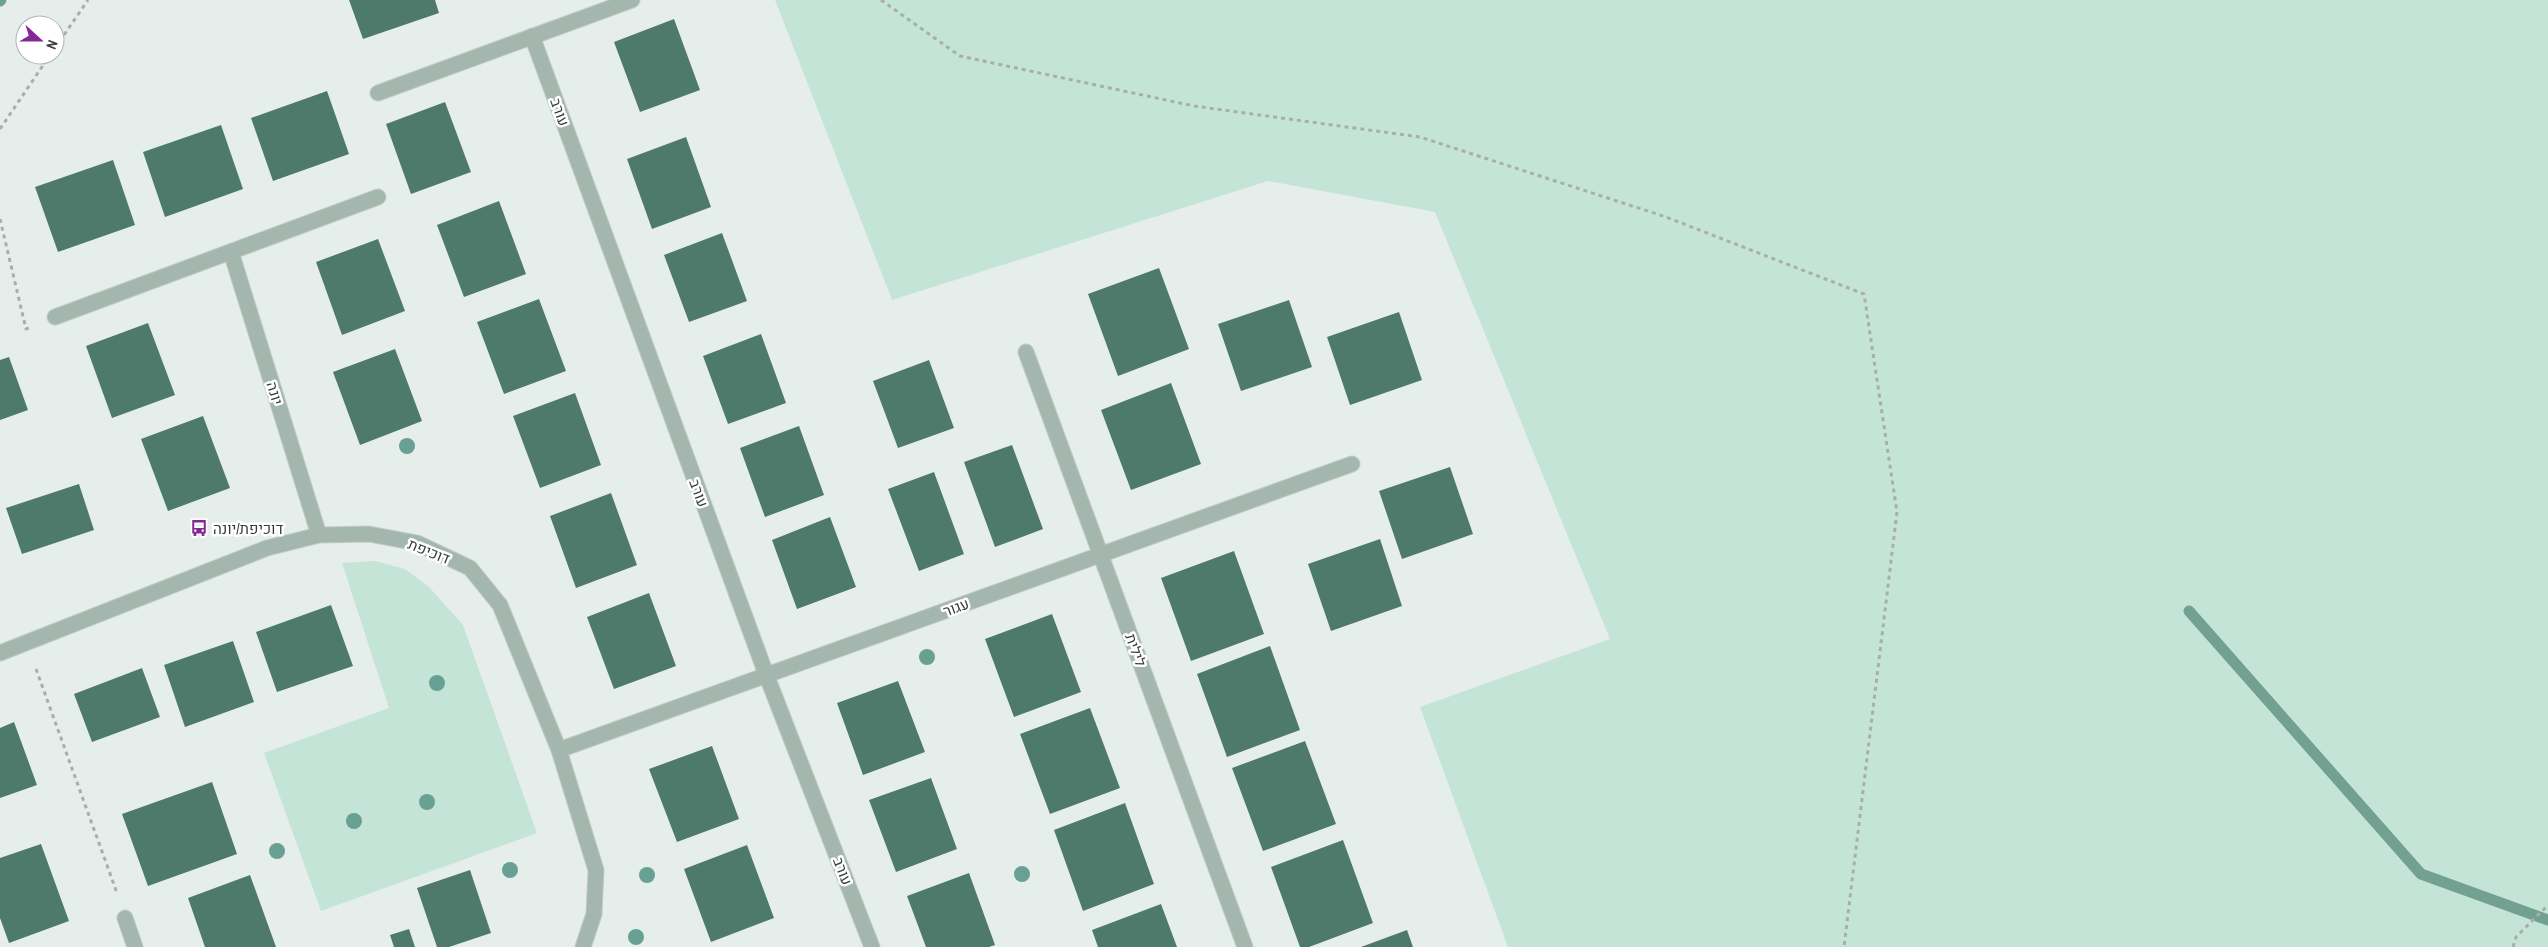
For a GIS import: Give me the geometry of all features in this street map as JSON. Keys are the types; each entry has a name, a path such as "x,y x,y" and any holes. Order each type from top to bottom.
{"street":[{"path":"378,93 632,0"},
{"name":"עורב","path":"532,36 766,674 872,947"},
{"path":"55,317 378,197"},
{"name":"יונה","path":"231,252 319,535"},
{"name":"לילית","path":"1026,352 1245,947"},
{"name":"עגור","path":"559,750 1352,464"},
{"name":"דוכיפת","path":"0,652 267,548 319,535 369,534 417,543 470,568 500,605 559,750 596,870 594,914 583,947"},
{"path":"125,918 135,947"}],"path":[{"path":"65,33 88,0"},
{"path":"881,0 960,56 1194,106 1420,137 1666,217 1864,294 1897,512 1844,947"},
{"path":"0,129 43,65"},
{"path":"0,218 26,329 55,317"},
{"path":"26,642 125,918"},
{"path":"2513,947 2516,937 2548,905"}],"green space":[{"path":"775,0 2548,0 2548,947 1508,947 1420,707 1610,639 1435,212 1268,181 892,300"},
{"path":"375,561 405,569 429,587 463,625 537,833 321,911 264,753 389,708 342,563"}],"building":[{"path":"349,0 435,0 439,13 363,39"},
{"path":"674,19 700,90 640,112 614,42"},
{"path":"327,91 349,154 273,181 251,118"},
{"path":"445,102 471,172 411,194 386,124"},
{"path":"221,125 243,189 165,217 143,152"},
{"path":"686,137 711,207 652,229 627,159"},
{"path":"113,160 135,225 58,252 35,187"},
{"path":"499,201 526,274 464,297 437,225"},
{"path":"722,233 747,301 689,322 664,255"},
{"path":"378,239 405,311 342,335 316,262"},
{"path":"1159,268 1189,349 1118,376 1088,294"},
{"path":"539,299 566,371 504,394 477,322"},
{"path":"1289,300 1312,367 1241,391 1218,324"},
{"path":"1399,312 1422,380 1350,405 1327,337"},
{"path":"148,323 175,395 112,418 86,346"},
{"path":"761,334 786,403 728,424 703,356"},
{"path":"395,349 422,421 360,445 333,372"},
{"path":"9,357 28,410 0,420 0,360"},
{"path":"929,360 954,428 898,448 873,381"},
{"path":"1171,383 1201,464 1131,490 1101,410"},
{"path":"575,393 601,465 540,488 513,416"},
{"path":"203,416 230,488 168,511 141,439"},
{"path":"799,426 824,495 765,517 740,448"},
{"path":"1012,445 1043,529 995,547 964,462"},
{"path":"1450,467 1473,534 1402,559 1379,491"},
{"path":"934,472 964,554 919,571 888,489"},
{"path":"79,484 94,530 22,554 6,508"},
{"path":"611,493 637,565 576,588 550,516"},
{"path":"830,517 856,587 797,609 772,540"},
{"path":"1380,539 1402,606 1331,631 1308,564"},
{"path":"1234,551 1264,634 1191,661 1161,578"},
{"path":"649,593 676,666 614,689 587,617"},
{"path":"331,605 353,666 277,692 256,632"},
{"path":"1052,614 1081,692 1014,717 985,639"},
{"path":"233,641 254,702 185,727 164,665"},
{"path":"1270,646 1300,730 1227,757 1197,674"},
{"path":"142,668 160,717 92,742 74,694"},
{"path":"898,681 925,752 863,775 837,703"},
{"path":"1090,708 1120,788 1050,814 1020,734"},
{"path":"14,722 37,785 0,798 0,728"},
{"path":"1305,741 1336,824 1263,851 1232,768"},
{"path":"712,746 739,819 677,842 649,769"},
{"path":"931,778 957,849 896,872 869,800"},
{"path":"212,782 237,854 148,886 122,814"},
{"path":"1125,803 1154,884 1083,911 1054,830"},
{"path":"1343,840 1373,923 1309,947 1300,947 1271,867"},
{"path":"41,844 69,921 9,943 0,918 0,858"},
{"path":"747,845 774,918 711,942 684,869"},
{"path":"470,870 491,933 449,947 437,947 417,888"},
{"path":"969,873 995,945 989,947 926,947 907,896"},
{"path":"250,875 276,947 205,947 188,898"},
{"path":"1161,904 1177,947 1098,947 1092,930"},
{"path":"409,929 415,947 394,947 390,935"},
{"path":"1407,930 1413,947 1361,947"}],"waterway":[{"path":"2189,611 2421,874 2548,920"}],"place":[{"name":"דוכיפת/יונה","path":"199,528"}]}
